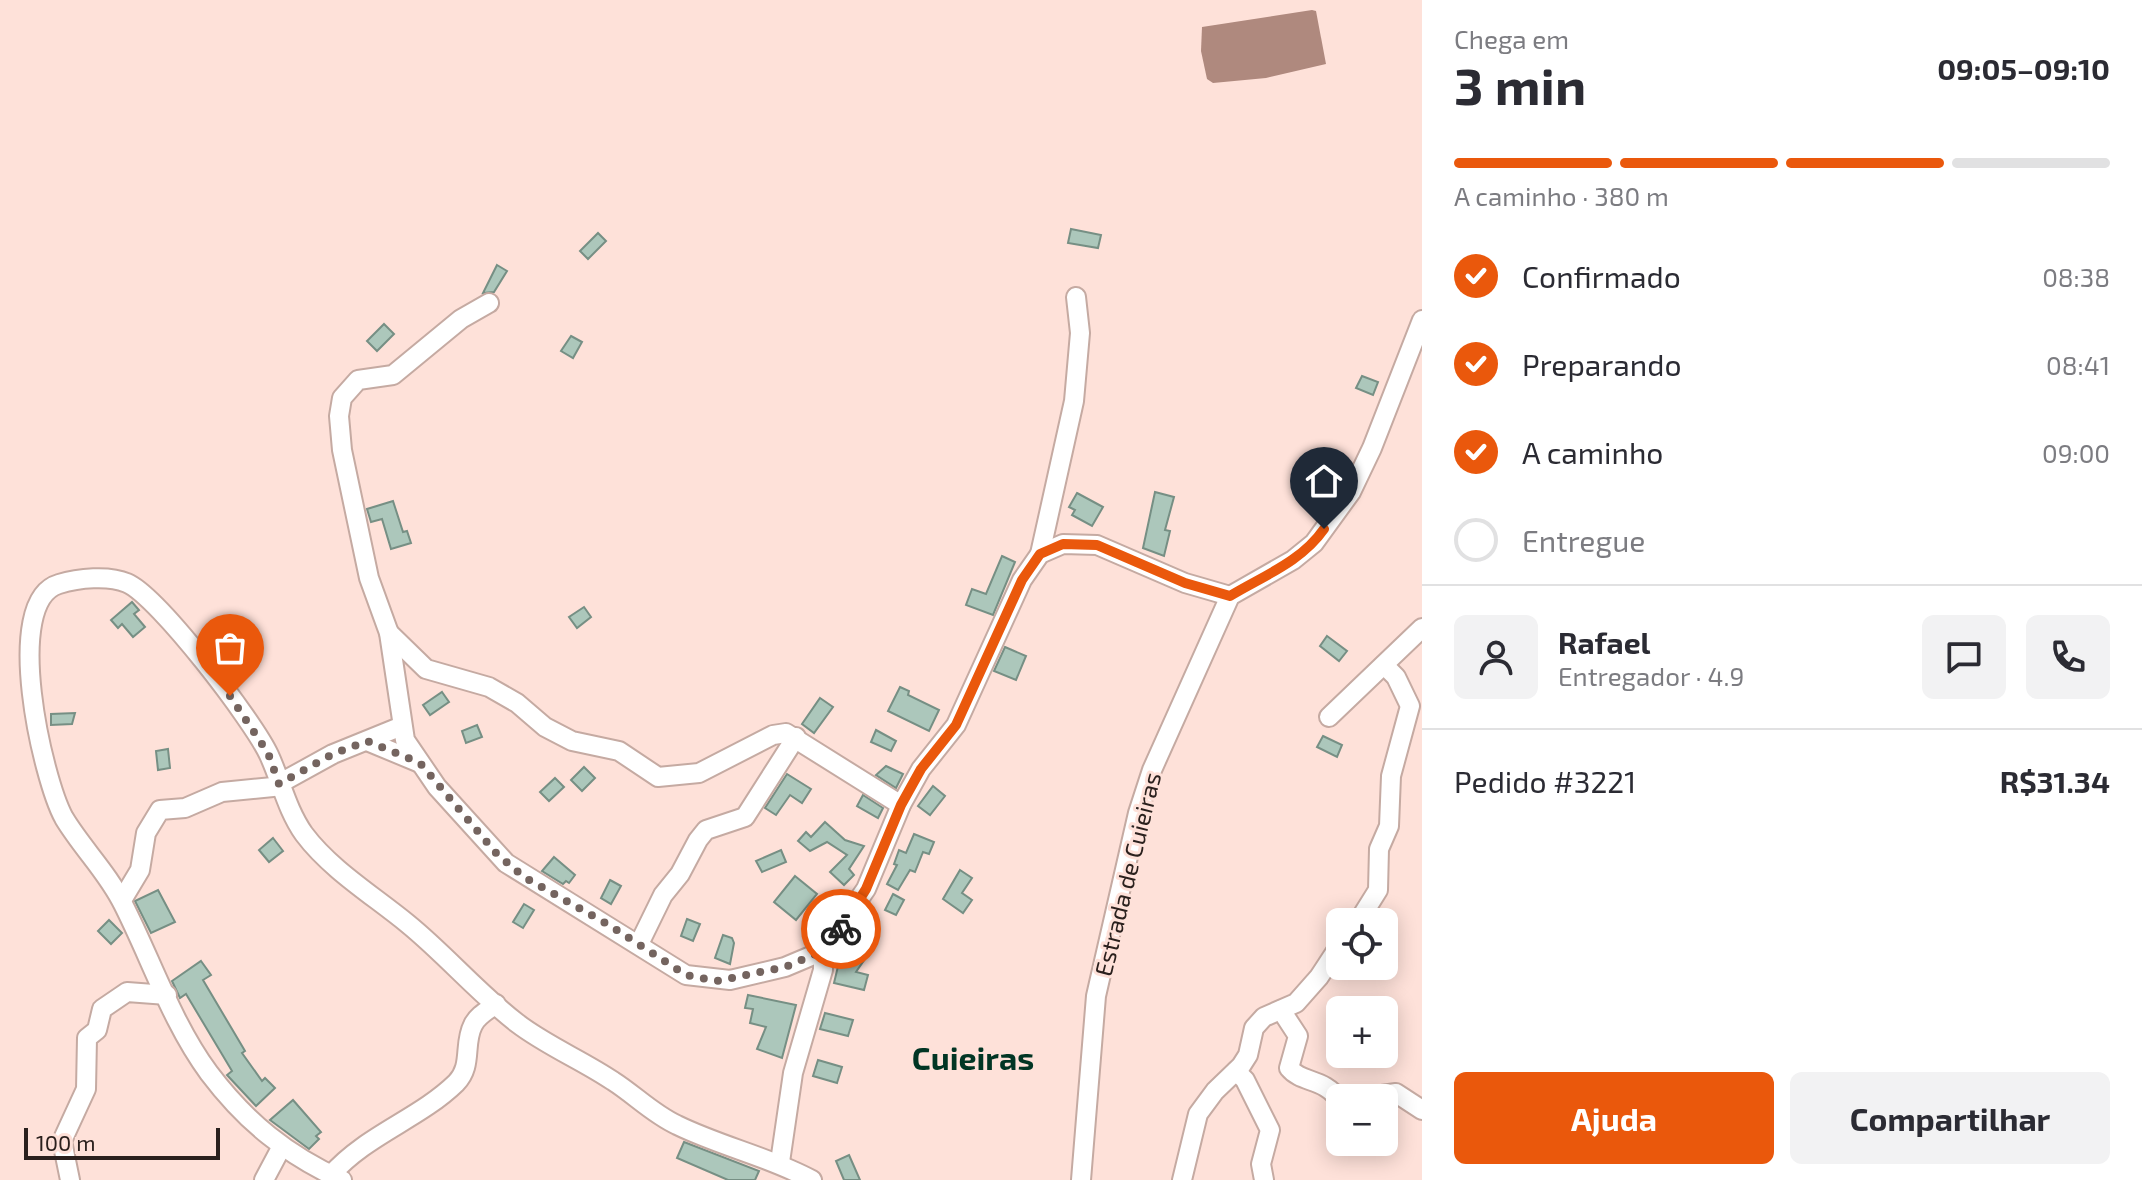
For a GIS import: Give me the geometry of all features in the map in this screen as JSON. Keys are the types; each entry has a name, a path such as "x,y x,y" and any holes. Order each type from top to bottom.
{"street":[{"path":"489,303 461,319 393,375 358,380 342,398 339,416 342,450 369,578 389,633 402,726 410,750 506,863 524,877 686,975 717,981 785,967 823,951 866,889 901,805 921,769 956,725 1022,580 1040,554 1074,401 1080,333 1076,297"},
{"path":"1040,554 1063,544 1097,545 1185,583 1230,596 1293,560 1314,543 1351,492 1372,448 1422,320"},
{"path":"496,1004 474,1023 465,1070 454,1085 428,1107 408,1116 358,1151 337,1178 308,1172 281,1148 207,1070 122,900 64,818 42,762 33,703 31,636 37,606 48,589 64,583 109,578 130,584 218,679 268,753 302,831 326,859 448,957 526,1029 613,1080 673,1123 780,1162 812,1180"},
{"name":"Estrada de Cuieiras","path":"1081,1180 1096,996 1138,813 1152,770 1230,596"},
{"path":"1329,717 1422,628"},
{"path":"389,633 426,669 499,691 545,727 572,741 619,751 649,774 658,777 699,773 773,735 786,733 901,805"},
{"path":"1367,908 1378,890 1379,849 1389,826 1391,776 1410,706 1396,677 1384,665"},
{"path":"122,900 140,870 146,833 160,810 185,808 222,792 262,790 333,754 402,726"},
{"path":"639,944 663,895 680,874 698,840 706,830 745,817 796,737"},
{"path":"367,741 420,763"},
{"path":"780,1162 793,1073 823,970 823,951"},
{"path":"1182,1180 1198,1114 1248,1055 1254,1028 1264,1017 1281,1010 1304,994 1326,964"},
{"path":"70,1180 62,1141 86,1089 84,1046 87,1038 97,1030 102,1009 127,992 167,995"},
{"path":"1281,1010 1298,1036 1289,1068 1294,1074 1326,1086"},
{"path":"1236,1071 1245,1080 1270,1130 1261,1164 1264,1180"},
{"path":"1398,1094 1422,1110"},
{"path":"264,1180 281,1148"}],"shaded area":[{"path":"1316,11 1326,64 1266,78 1213,83 1207,79 1201,51 1202,27"}],"building":[{"path":"1071,229 1101,235 1098,248 1068,243"},
{"path":"598,233 606,241 588,259 580,251"},
{"path":"497,265 507,271 494,292 483,293"},
{"path":"384,324 394,334 377,351 367,341"},
{"path":"571,336 582,342 573,358 561,351"},
{"path":"1362,376 1378,382 1373,395 1356,388"},
{"path":"1307,475 1326,482 1323,493 1303,487"},
{"path":"1155,492 1174,497 1165,530 1170,531 1164,556 1143,548"},
{"path":"1077,493 1103,507 1092,526 1072,515 1075,510 1069,507"},
{"path":"393,501 403,532 407,531 411,543 391,549 382,519 371,522 367,509"},
{"path":"1002,556 1015,562 993,615 966,605 972,589 986,594"},
{"path":"132,602 139,610 134,614 145,627 133,637 122,624 118,628 111,620"},
{"path":"584,607 591,617 577,628 569,617"},
{"path":"1327,636 1347,651 1339,661 1320,646"},
{"path":"1005,647 1026,656 1016,680 994,671"},
{"path":"900,687 909,691 908,695 939,710 929,731 888,711"},
{"path":"442,692 449,702 430,715 423,705"},
{"path":"820,698 833,707 814,733 802,724"},
{"path":"75,713 72,724 51,725 51,714"},
{"path":"477,725 482,737 466,743 462,731"},
{"path":"876,730 896,741 891,751 871,742"},
{"path":"1323,736 1342,745 1337,757 1317,747"},
{"path":"168,749 170,768 158,770 156,751"},
{"path":"886,766 903,774 896,788 876,775"},
{"path":"584,767 595,778 582,791 571,780"},
{"path":"787,774 811,789 802,803 790,795 776,815 765,808"},
{"path":"555,778 564,787 549,801 540,792"},
{"path":"933,786 945,796 930,815 918,806"},
{"path":"863,795 883,808 878,818 857,806"},
{"path":"825,822 845,840 864,846 849,869 854,875 844,885 830,872 847,855 827,842 810,851 798,841 806,832 811,837"},
{"path":"914,834 934,842 929,854 923,852 915,872 910,870 898,890 887,884 897,865 894,864 899,850 906,853"},
{"path":"273,838 283,851 269,862 259,850"},
{"path":"781,850 786,862 762,872 756,861"},
{"path":"554,857 575,875 569,883 566,881 563,884 542,871"},
{"path":"960,870 972,878 962,893 972,900 963,913 943,899"},
{"path":"795,876 817,894 796,920 774,902"},
{"path":"610,880 621,886 611,904 601,898"},
{"path":"158,890 175,922 151,933 135,901"},
{"path":"893,894 904,900 896,915 885,910"},
{"path":"524,904 534,910 523,928 513,922"},
{"path":"687,919 700,924 693,941 681,936"},
{"path":"109,920 122,933 111,944 98,931"},
{"path":"855,932 874,946 856,972 868,975 864,990 834,983 840,958"},
{"path":"723,935 732,938 734,943 730,964 715,958"},
{"path":"201,961 211,975 203,980 245,1051 242,1053 262,1081 265,1078 275,1088 256,1106 227,1075 232,1071 186,994 180,998 172,981"},
{"path":"748,995 796,1005 782,1058 757,1049 766,1027 750,1023 753,1009 745,1008"},
{"path":"825,1013 853,1020 848,1036 820,1029"},
{"path":"818,1060 842,1067 837,1083 813,1076"},
{"path":"293,1100 321,1132 316,1136 319,1139 309,1149 270,1120"},
{"path":"684,1142 759,1171 755,1180 728,1180 677,1158"},
{"path":"849,1155 860,1180 844,1180 836,1161"}],"way so far":[{"path":"230,696 268,753 279,784 333,754 367,741 420,763 437,787 506,863 686,975 717,981 730,980 785,967 823,951 841,929"}],"district":[{"name":"Cuieiras","path":"973,1057"}],"route":[{"path":"841,929 866,889 901,805 921,769 956,725 1022,580 1040,554 1063,544 1081,542 1097,545 1185,583 1230,596 1293,560 1314,543 1324,529"}]}
